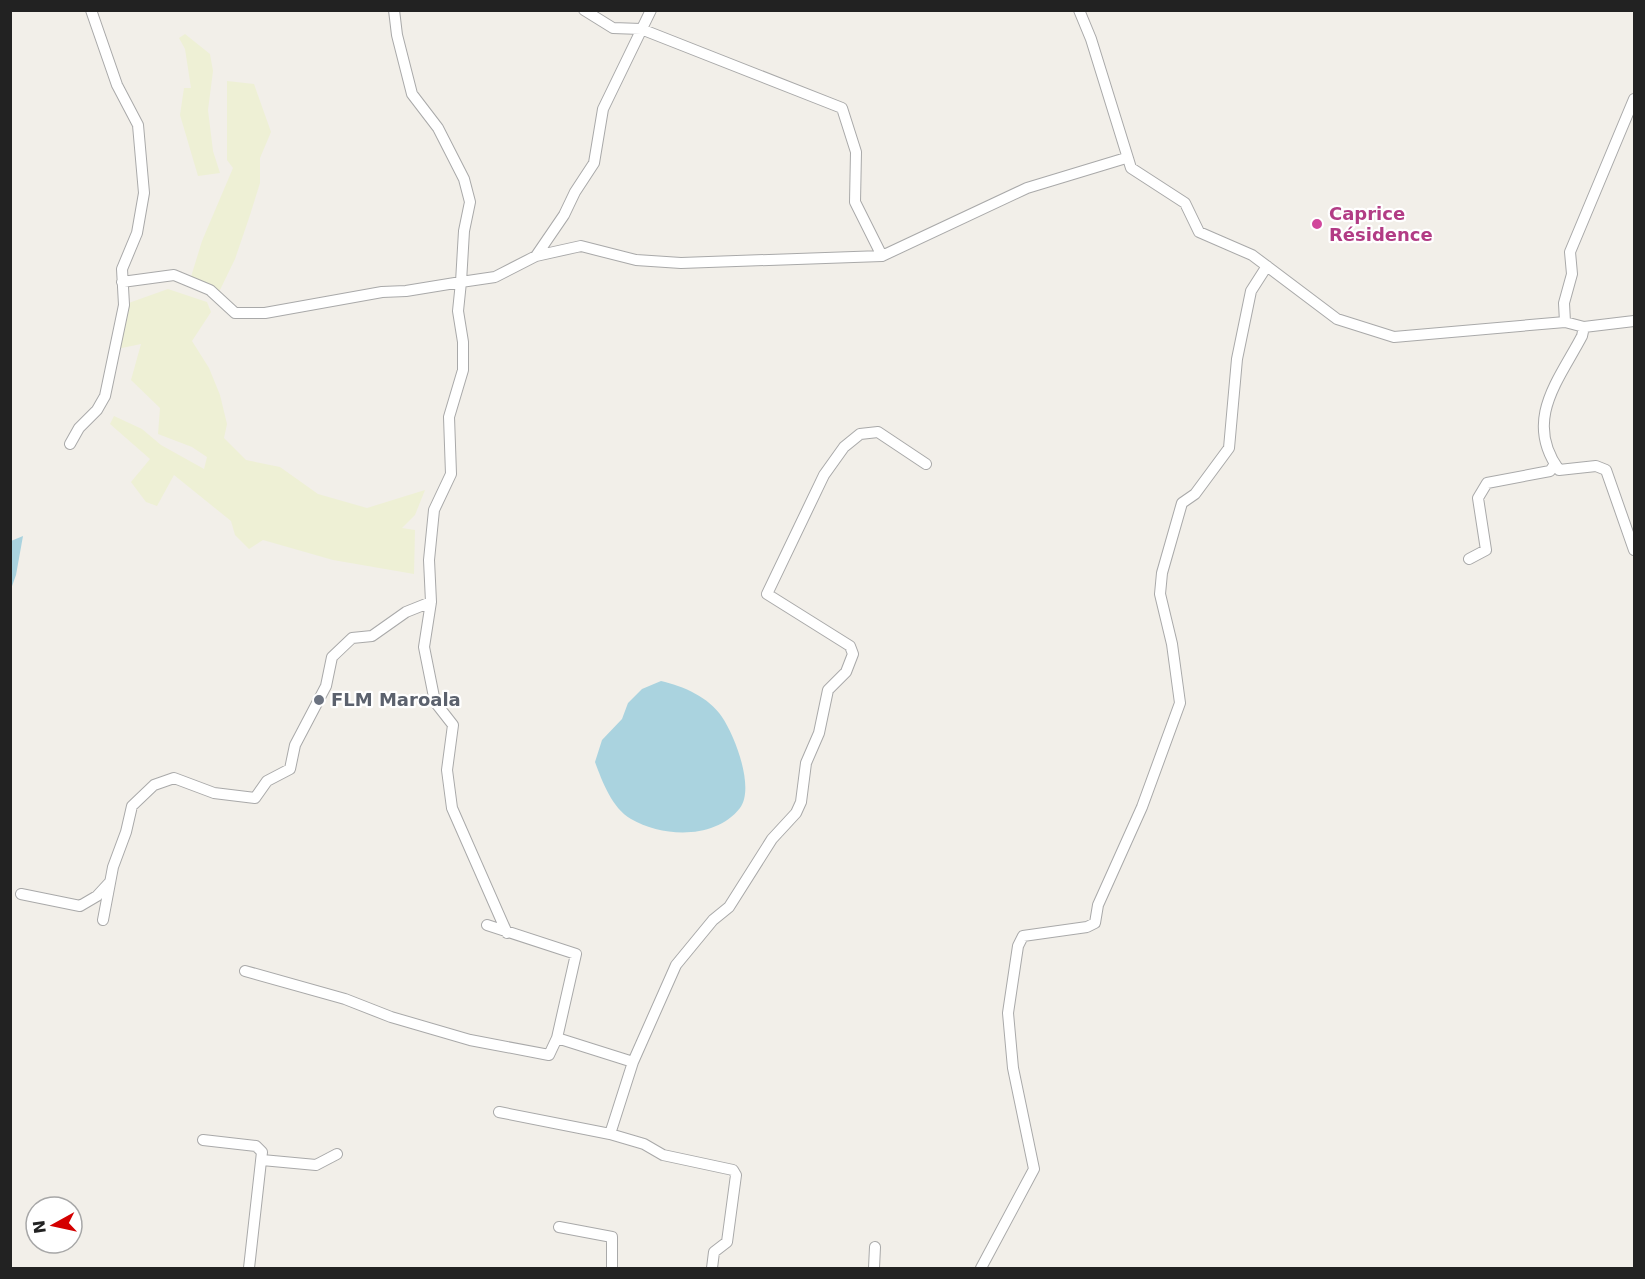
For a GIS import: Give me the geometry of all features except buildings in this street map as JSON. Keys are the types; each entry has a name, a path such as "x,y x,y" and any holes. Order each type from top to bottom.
{"street":[{"path":"70,444 79,428 97,410 105,396 124,305 122,269 137,233 142,210 142,151 138,125 117,86 91,10"},
{"path":"393,10 397,36 412,94 438,128 464,179 470,202 464,231 458,312 464,342 463,370 449,417 451,474 434,510 429,560 431,602 424,647 435,702 453,725 447,770 452,808 507,933"},
{"path":"584,10 613,28 641,29 842,108 856,152 855,202 882,256"},
{"path":"536,256 564,216 575,192 594,163 603,109 651,10"},
{"path":"1079,10 1114,110 1126,158 1131,168 1185,203 1199,232 1252,255 1337,319 1394,337 1565,322 1584,327 1635,321"},
{"path":"1565,322 1564,303 1572,274 1570,252 1635,99"},
{"path":"122,282 174,275 210,290 235,313 265,313 382,292 406,291 495,277 536,256 581,246 636,260 681,263 882,256 1027,188 1126,158"},
{"path":"981,1269 1034,1169 1009,1041 1008,1013 1018,946 1023,936 1087,927 1095,923 1098,905 1142,807 1180,703 1172,644 1160,594 1162,573 1182,503 1195,494 1229,448 1237,359 1251,291 1267,266"},
{"path":"1584,327 1582,336 1547,398 1546,440 1559,470 1596,466 1606,470 1635,550"},
{"path":"610,1134 633,1062 676,965 713,920 729,908 772,839 796,813 801,802 806,763 819,733 828,690 846,672 853,654 850,646 767,594 824,475 844,447 860,434 878,432 926,464"},
{"path":"1469,559 1486,550 1478,498 1487,483 1550,471 1555,464"},
{"path":"103,920 109,883 132,806 154,785 174,778 214,793 255,798 267,781 290,769 294,745 326,686 332,657 352,638 372,636 406,612 431,602"},
{"path":"21,894 80,906 96,896 109,883"},
{"path":"245,971 345,999 391,1017 470,1040 549,1055 557,1038 576,954 487,925"},
{"path":"557,1038 633,1062"},
{"path":"499,1112 610,1134 644,1144 663,1155 735,1172 728,1242 714,1252 712,1269"},
{"path":"203,1140 256,1146 262,1152 249,1269"},
{"path":"262,1160 316,1165 337,1154"},
{"path":"559,1227 612,1237 612,1269"},
{"path":"874,1269 875,1247"}],"green space":[{"path":"185,34 210,54 213,71 208,110 213,151 220,173 198,176 180,115 184,88 191,88 185,49 179,38"},
{"path":"227,81 254,84 271,132 260,158 260,183 250,215 235,259 219,292 190,280 202,241 233,168 227,160"},
{"path":"168,289 207,302 211,312 192,341 209,368 220,395 227,424 224,438 246,460 280,467 318,494 367,508 425,490 415,515 402,528 415,530 414,574 333,560 263,540 249,549 235,535 231,521 174,475 157,506 146,502 131,482 150,459 110,424 114,416 142,429 161,445 204,469 207,457 192,447 158,434 160,408 131,380 141,344 117,349 123,305"}],"water":[{"path":"23,536 16,575 11,589 11,541"},
{"path":"661,681 687,689 703,698 717,710 732,736 742,762 745,788 740,808 730,818 704,830 674,832 659,830 631,819 618,808 608,794 595,762 602,740 622,719 628,703 642,689"}],"place":[{"name":"Caprice Résidence","path":"1317,224"},
{"name":"FLM Maroala","path":"319,700"}]}
